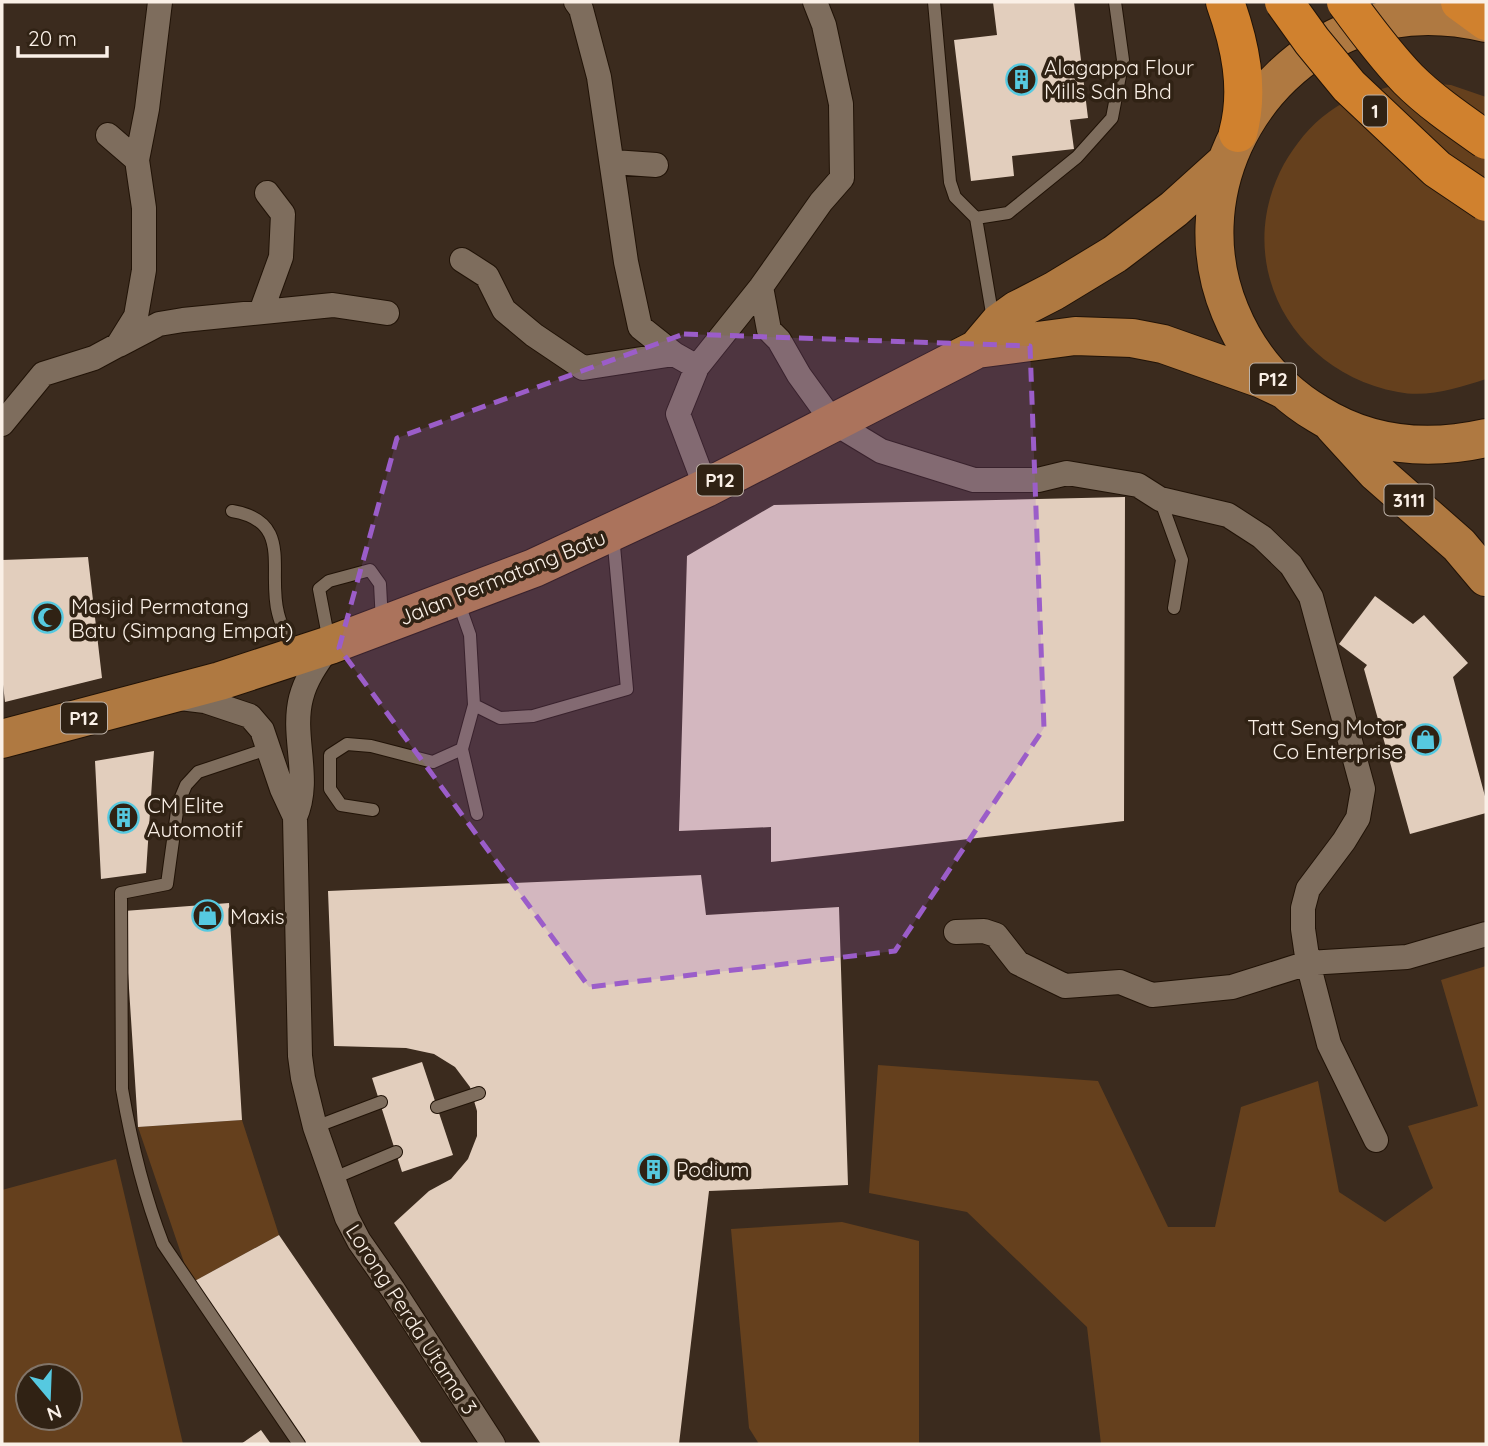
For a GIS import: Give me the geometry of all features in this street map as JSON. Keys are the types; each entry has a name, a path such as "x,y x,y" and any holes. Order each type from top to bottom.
{"highway":[{"path":"1225,2 1239,50 1244,81 1245,109 1232,148"},
{"name":"1","path":"1284,2 1349,86 1437,169 1486,202"},
{"name":"1","path":"1346,2 1374,41 1409,80 1449,114 1486,140"},
{"path":"1460,2 1486,22"}],"main road":[{"name":"P12","path":"1486,22 1464,18 1410,17 1357,29 1333,39 1288,69 1252,110 1232,148 1214,217 1217,271 1224,298 1248,347 1283,389 1331,423 1357,433 1410,445 1437,446 1486,438"},
{"name":"Jalan Permatang Batu","path":"2,739 166,696 312,651 534,568 706,488 986,338 1017,310 1115,254 1174,209 1232,148"},
{"name":"Jalan Permatang Batu","path":"986,338 1132,338 1163,344 1283,389"},
{"name":"3111","path":"1331,423 1362,458 1459,545 1486,577"}],"street":[{"path":"118,345 136,316 144,270 144,208 137,160 150,86 160,2"},
{"path":"706,488 678,414 697,367 842,178 841,104 824,25 815,2"},
{"path":"580,4 599,77 626,262 640,327 674,354 697,367"},
{"path":"108,135 137,160"},
{"path":"613,162 656,165"},
{"path":"261,312 281,257 283,214 267,193"},
{"path":"462,260 487,276 505,310 534,335 583,368 674,354"},
{"path":"761,287 769,330 779,340 799,375 833,422 881,451 974,480 1038,480 1067,473 1138,485 1160,499 1228,514 1262,537 1291,565 1311,597 1363,789 1357,818 1344,841 1308,889 1303,908 1308,963 1329,1044 1376,1140"},
{"path":"2,424 43,374 94,358 159,324 333,305 387,313"},
{"name":"Lorong Perda Utama 3","path":"295,817 301,804 302,790 298,726 300,701 312,651"},
{"name":"Lorong Perda Utama 3","path":"166,696 205,701 250,716 262,730 270,748 282,789 295,817 300,1056 316,1127 347,1218 359,1241 492,1444"},
{"path":"956,932 984,930 996,935 1018,963 1065,986 1120,982 1152,995 1232,988 1308,963 1407,957 1486,934"}],"lane":[{"path":"934,2 950,183 955,197 976,218 986,338"},
{"path":"976,218 1008,213 1077,157 1112,118 1123,60 1115,2"},
{"path":"1160,499 1182,560 1174,608"},
{"path":"232,511 252,514 272,536 277,611 312,651"},
{"path":"474,705 500,718 533,716 627,689 613,532"},
{"path":"312,651 319,589 329,581 370,570 380,584 382,626"},
{"path":"457,598 470,635 474,705 463,749 477,814"},
{"path":"373,810 341,805 330,789 330,755 347,744 433,762 463,749"},
{"path":"270,748 198,772 186,785 178,804 167,884 121,893 122,1089 127,1120 163,1244 299,1444"},
{"path":"438,1107 480,1093"},
{"path":"316,1127 381,1102"},
{"path":"334,1178 396,1152"}],"highlighted area":[{"path":"684,334 1030,346 1044,728 895,951 589,987 339,648 397,438"}],"shaded area":[{"path":"1408,82 1451,85 1486,97 1486,379 1454,389 1420,394 1398,392 1360,380 1328,362 1301,337 1281,307 1269,274 1264,238 1269,201 1284,164 1309,129 1347,101"},
{"path":"1486,966 1486,1444 1101,1444 1087,1327 967,1212 869,1193 878,1065 1098,1081 1168,1227 1215,1227 1241,1107 1318,1081 1339,1192 1385,1222 1433,1188 1408,1126 1478,1106 1441,980"},
{"path":"242,1120 279,1235 191,1283 138,1127"},
{"path":"116,1159 183,1444 2,1444 2,1190"},
{"path":"842,1222 919,1241 919,1444 759,1444 749,1428 731,1229"}],"building":[{"name":"Alagappa Flour Mills Sdn Bhd","path":"993,2 1074,2 1088,118 1070,120 1074,149 1012,156 1014,176 971,181 954,40 997,35"},
{"path":"1125,497 1124,821 771,862 771,827 679,831 687,556 774,505"},
{"name":"Masjid Permatang Batu (Simpang Empat)","path":"88,557 102,678 5,702 2,676 2,560"},
{"name":"Tatt Seng Motor Co Enterprise","path":"1375,596 1413,624 1424,615 1468,663 1453,677 1486,800 1486,813 1410,834 1364,669 1367,665 1339,644"},
{"name":"CM Elite Automotif","path":"154,751 146,873 101,879 95,761"},
{"name":"Podium","path":"701,875 706,915 839,907 848,1185 709,1191 679,1444 541,1444 394,1223 429,1191 451,1179 468,1159 477,1136 477,1111 470,1087 455,1067 434,1054 406,1048 334,1046 328,891"},
{"path":"229,903 242,1120 138,1127 124,911"},
{"path":"422,1062 453,1155 402,1172 372,1078"},
{"path":"279,1235 422,1444 304,1444 191,1283"},
{"path":"261,1430 271,1444 241,1444"}],"place":[{"name":"Alagappa Flour Mills Sdn Bhd","path":"1021,79"},
{"name":"Masjid Permatang Batu (Simpang Empat)","path":"48,618"},
{"name":"Tatt Seng Motor Co Enterprise","path":"1426,739"},
{"name":"CM Elite Automotif","path":"124,817"},
{"name":"Maxis","path":"207,916"},
{"name":"Podium","path":"653,1169"}]}
